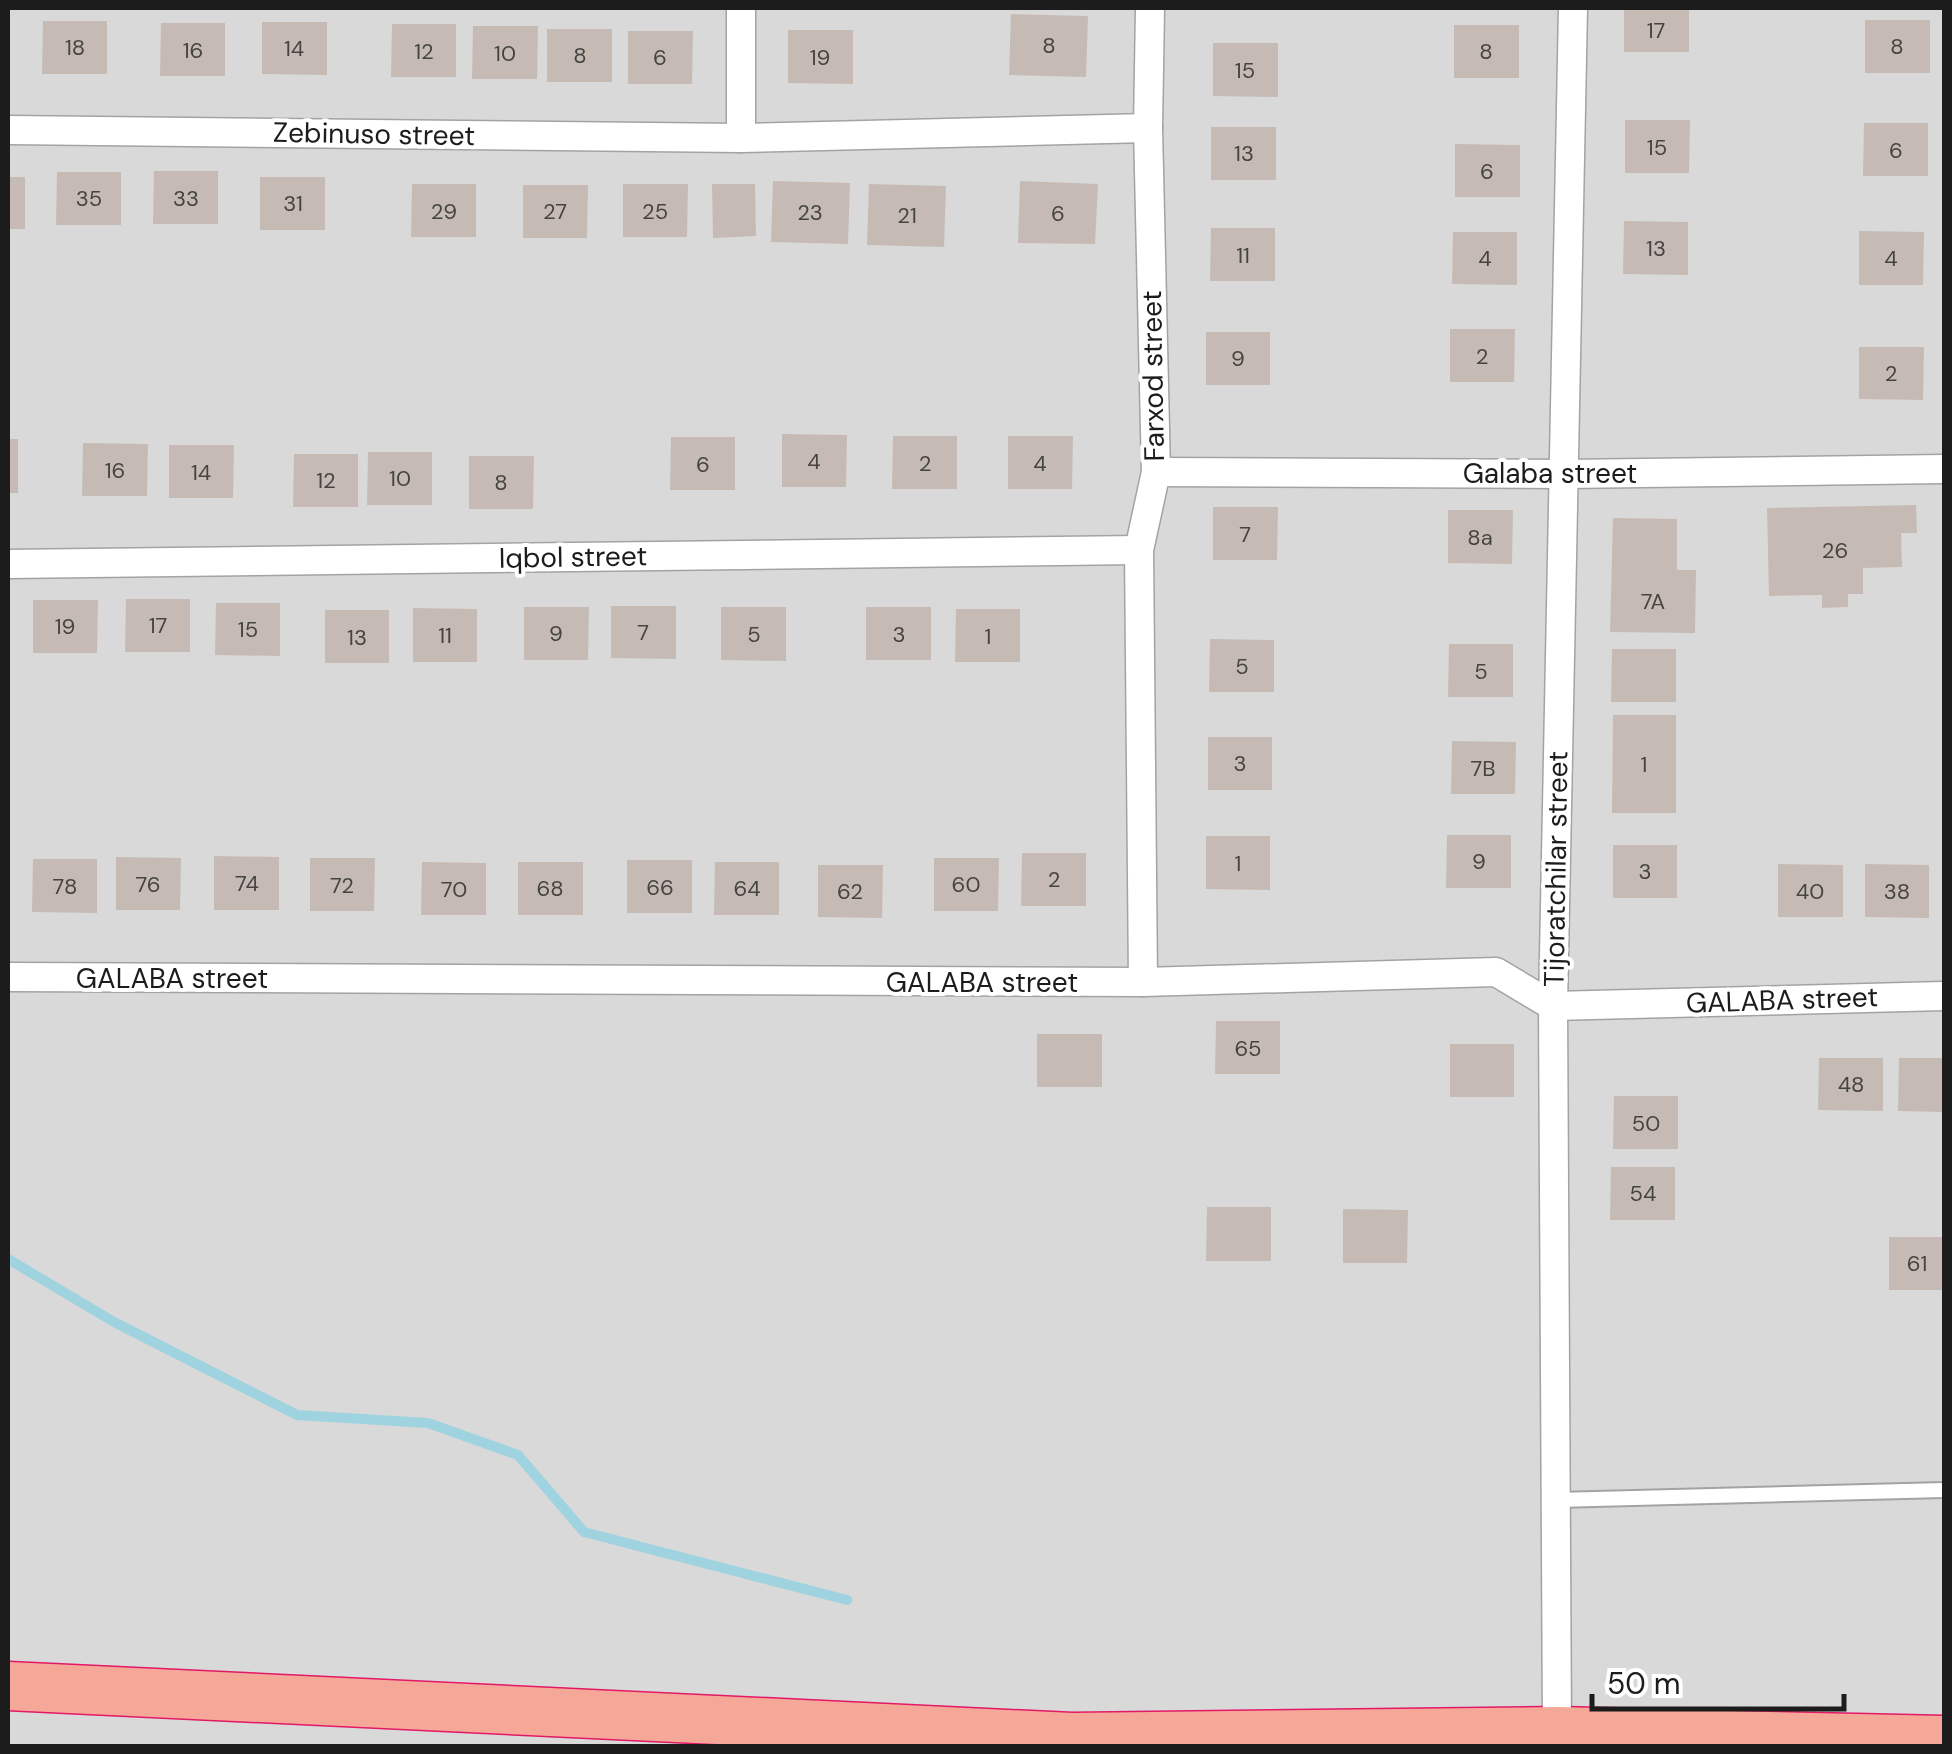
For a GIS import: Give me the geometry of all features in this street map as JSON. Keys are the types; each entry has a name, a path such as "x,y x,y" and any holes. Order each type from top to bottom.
{"highway":[{"path":"8,1686 1072,1737 1557,1731 1944,1740"}],"street":[{"path":"740,8 741,138"},
{"name":"Farxod street","path":"1144,982 1138,550 1156,472 1148,128 1150,8"},
{"name":"Tijoratchilar street","path":"1557,1731 1553,1006 1573,8"},
{"name":"Zebinuso street","path":"8,130 741,138 1148,128"},
{"name":"Galaba street","path":"1156,472 1565,474 1944,469"},
{"name":"Iqbol street","path":"8,564 1138,550"},
{"name":"GALABA street","path":"9,977 1144,982 1496,972 1553,1006 1944,996"}],"lane":[{"path":"1556,1500 1944,1490"}],"shaded area":[{"path":"8,8 1944,8 1944,1746 8,1746"}],"building":[{"path":"1624,8 1689,8 1689,52 1624,52"},
{"path":"1011,14 1088,16 1086,77 1009,75"},
{"path":"1865,20 1930,20 1930,73 1865,73"},
{"path":"43,21 107,21 107,74 42,74"},
{"path":"262,22 327,22 327,75 262,74"},
{"path":"161,23 225,23 225,76 160,76"},
{"path":"392,24 456,24 456,77 391,77"},
{"path":"1454,25 1519,25 1519,78 1454,78"},
{"path":"473,26 538,26 537,79 472,79"},
{"path":"547,29 612,29 612,82 547,82"},
{"path":"788,30 853,30 853,84 788,83"},
{"path":"628,31 693,31 692,84 628,84"},
{"path":"1213,43 1278,43 1278,97 1213,96"},
{"path":"1625,120 1690,120 1689,173 1625,173"},
{"path":"1864,123 1928,123 1928,176 1863,176"},
{"path":"1211,127 1276,127 1276,180 1211,180"},
{"path":"1455,144 1520,145 1520,197 1455,197"},
{"path":"154,171 218,171 218,224 153,224"},
{"path":"57,172 121,172 121,225 56,225"},
{"path":"8,177 25,177 25,229 8,229"},
{"path":"260,177 325,177 325,230 260,230"},
{"path":"773,181 850,183 848,244 771,242"},
{"path":"1020,181 1098,184 1095,244 1018,243"},
{"path":"412,184 476,184 476,237 411,237"},
{"path":"623,184 688,184 687,237 623,237"},
{"path":"712,184 755,184 756,236 713,238"},
{"path":"869,184 946,186 944,247 867,245"},
{"path":"523,185 588,185 587,238 523,238"},
{"path":"1624,221 1688,222 1688,275 1623,274"},
{"path":"1211,228 1275,228 1275,281 1210,281"},
{"path":"1859,231 1924,232 1923,285 1859,285"},
{"path":"1453,232 1517,232 1517,285 1452,284"},
{"path":"1450,329 1515,329 1514,382 1450,382"},
{"path":"1206,332 1270,332 1270,385 1206,385"},
{"path":"1859,347 1924,347 1923,400 1859,399"},
{"path":"782,434 847,435 846,487 782,487"},
{"path":"893,436 957,436 957,489 892,489"},
{"path":"1008,436 1073,436 1072,489 1008,489"},
{"path":"671,437 735,437 735,490 670,490"},
{"path":"8,439 18,439 18,493 8,493"},
{"path":"83,443 148,444 147,496 82,496"},
{"path":"169,445 234,445 233,498 169,498"},
{"path":"368,452 432,452 432,505 367,505"},
{"path":"294,454 358,454 358,507 293,507"},
{"path":"469,456 534,456 533,509 469,509"},
{"path":"1916,505 1917,533 1901,533 1902,567 1863,568 1863,594 1848,594 1848,607 1822,608 1822,595 1769,596 1767,508"},
{"path":"1213,507 1278,507 1277,560 1213,560"},
{"path":"1448,510 1513,510 1512,564 1448,563"},
{"path":"1613,518 1677,519 1677,570 1696,570 1695,633 1610,632"},
{"path":"126,599 190,599 190,652 125,652"},
{"path":"33,600 98,600 97,653 33,653"},
{"path":"216,603 280,603 280,656 215,655"},
{"path":"611,606 676,606 676,659 611,658"},
{"path":"524,607 589,607 588,660 524,660"},
{"path":"721,607 786,607 786,661 721,660"},
{"path":"866,607 931,607 931,660 866,660"},
{"path":"413,608 477,609 477,662 413,662"},
{"path":"956,609 1020,609 1020,662 955,662"},
{"path":"325,610 389,610 389,663 325,663"},
{"path":"1210,639 1274,640 1274,692 1209,692"},
{"path":"1449,644 1513,644 1513,697 1448,697"},
{"path":"1612,649 1676,649 1676,702 1611,702"},
{"path":"1613,715 1676,715 1676,813 1612,813"},
{"path":"1208,737 1272,737 1272,790 1208,790"},
{"path":"1452,741 1516,742 1515,794 1451,794"},
{"path":"1447,835 1511,835 1511,888 1446,888"},
{"path":"1206,836 1270,836 1270,890 1206,889"},
{"path":"1613,845 1677,845 1677,898 1613,898"},
{"path":"1022,853 1086,853 1086,906 1021,906"},
{"path":"214,856 279,857 279,910 214,910"},
{"path":"116,857 181,858 180,910 116,910"},
{"path":"310,858 375,858 374,911 310,911"},
{"path":"934,858 999,858 998,911 934,911"},
{"path":"33,859 97,859 97,913 32,912"},
{"path":"627,860 692,860 692,913 627,913"},
{"path":"422,862 486,863 486,915 421,915"},
{"path":"518,862 583,862 583,915 518,915"},
{"path":"715,862 779,862 779,915 714,915"},
{"path":"1778,864 1843,865 1843,917 1778,917"},
{"path":"1865,864 1929,865 1929,918 1865,917"},
{"path":"818,865 883,865 882,918 818,917"},
{"path":"1216,1021 1280,1021 1280,1074 1215,1074"},
{"path":"1037,1034 1102,1034 1102,1087 1037,1087"},
{"path":"1450,1044 1514,1044 1514,1097 1450,1097"},
{"path":"1819,1058 1883,1058 1883,1111 1818,1110"},
{"path":"1899,1058 1944,1058 1944,1112 1898,1111"},
{"path":"1614,1096 1678,1096 1678,1149 1613,1149"},
{"path":"1611,1167 1675,1167 1675,1220 1610,1220"},
{"path":"1207,1207 1271,1207 1271,1261 1206,1261"},
{"path":"1343,1209 1408,1210 1407,1263 1343,1263"},
{"path":"1889,1237 1944,1237 1944,1290 1889,1290"}],"waterway":[{"path":"8,1259 114,1322 297,1415 428,1423 518,1455 584,1532 847,1600"}]}
